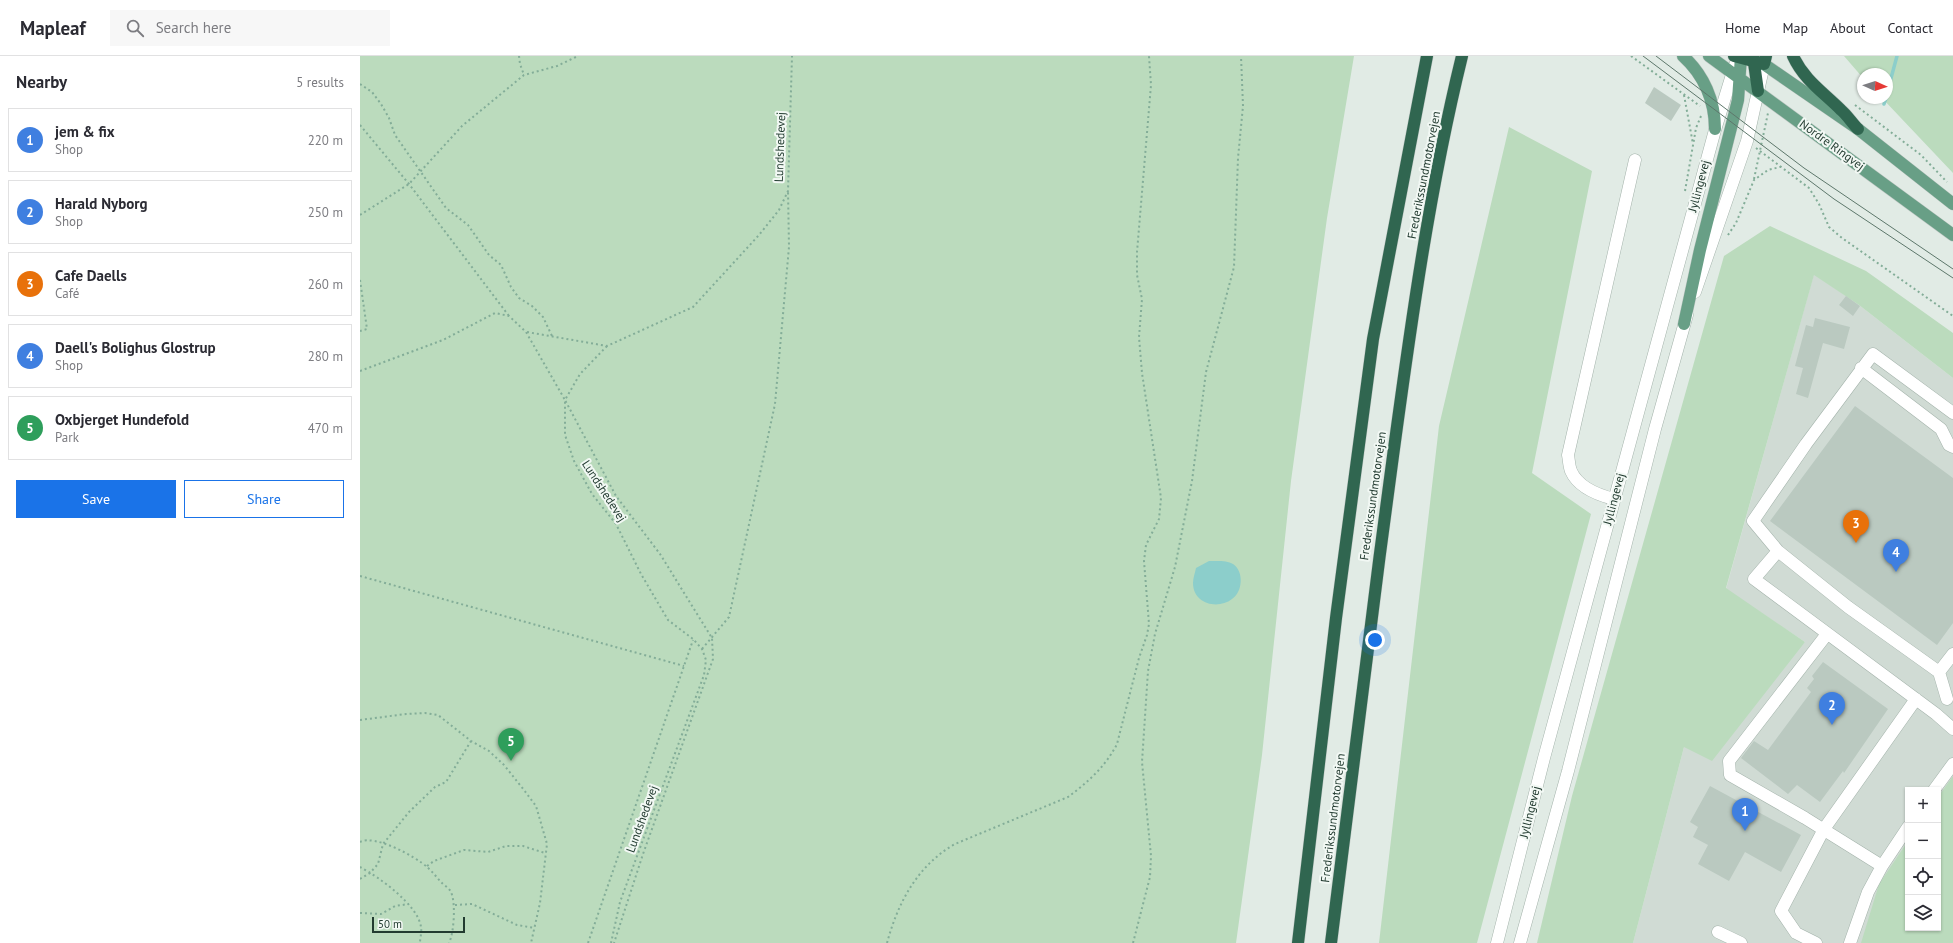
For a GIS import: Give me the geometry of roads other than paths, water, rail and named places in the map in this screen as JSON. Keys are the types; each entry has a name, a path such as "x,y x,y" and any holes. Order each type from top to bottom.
{"highway":[{"name":"Frederikssundmotorvejen","path":"1298,943 1335,626 1373,339 1427,56"},
{"name":"Frederikssundmotorvejen","path":"1331,943 1372,606 1405,367 1433,199 1462,56"},
{"path":"1793,56 1801,72 1817,89 1842,110 1858,129"},
{"path":"1748,58 1758,90"}],"main road":[{"path":"1683,56 1695,67 1703,80 1715,118 1715,129"},
{"name":"Nordre Ringvej","path":"1709,56 1758,90 1953,235"},
{"path":"1748,58 1858,129 1953,204"},
{"path":"1684,324 1738,100 1737,76"}],"street":[{"name":"Jyllingevej","path":"1497,943 1546,750 1715,129 1737,76 1748,58"},
{"name":"Jyllingevej","path":"1520,943 1568,771 1653,437 1684,324 1747,141 1758,90"},
{"path":"1614,499 1605,497 1582,486 1570,470 1568,455 1634,160"},
{"path":"1936,714 1950,695 1939,672 1848,607 1778,551 1753,521 1861,368 1873,354 1953,413"},
{"path":"1861,368 1941,429 1950,445 1953,447"},
{"path":"1778,551 1754,579 1936,714 1953,730"},
{"path":"1827,634 1729,761 1730,775 1824,829 1882,866"},
{"path":"1939,672 1953,654"},
{"path":"1816,943 1796,933 1780,911 1824,829 1916,699"},
{"path":"1936,787 1953,764"},
{"path":"1850,943 1868,892 1882,866 1905,831"},
{"path":"1718,932 1741,943"}],"water":[{"path":"1209,561 1228,562 1237,567 1241,582 1236,596 1232,599 1220,604 1214,604 1207,603 1197,596 1194,590 1193,581 1196,568"}],"waterway":[{"path":"1893,71 1897,56"}],"tram line":[{"path":"1643,56 1834,199 1953,278"},
{"path":"1656,56 1804,168 1953,269"}],"place":[{"name":"Cafe Daells","path":"1856,543"},
{"name":"Daell's Bolighus Glostrup","path":"1896,572"},
{"name":"Harald Nyborg","path":"1832,725"},
{"name":"Oxbjerget Hundefold","path":"511,761"},
{"name":"jem & fix","path":"1745,831"}]}
